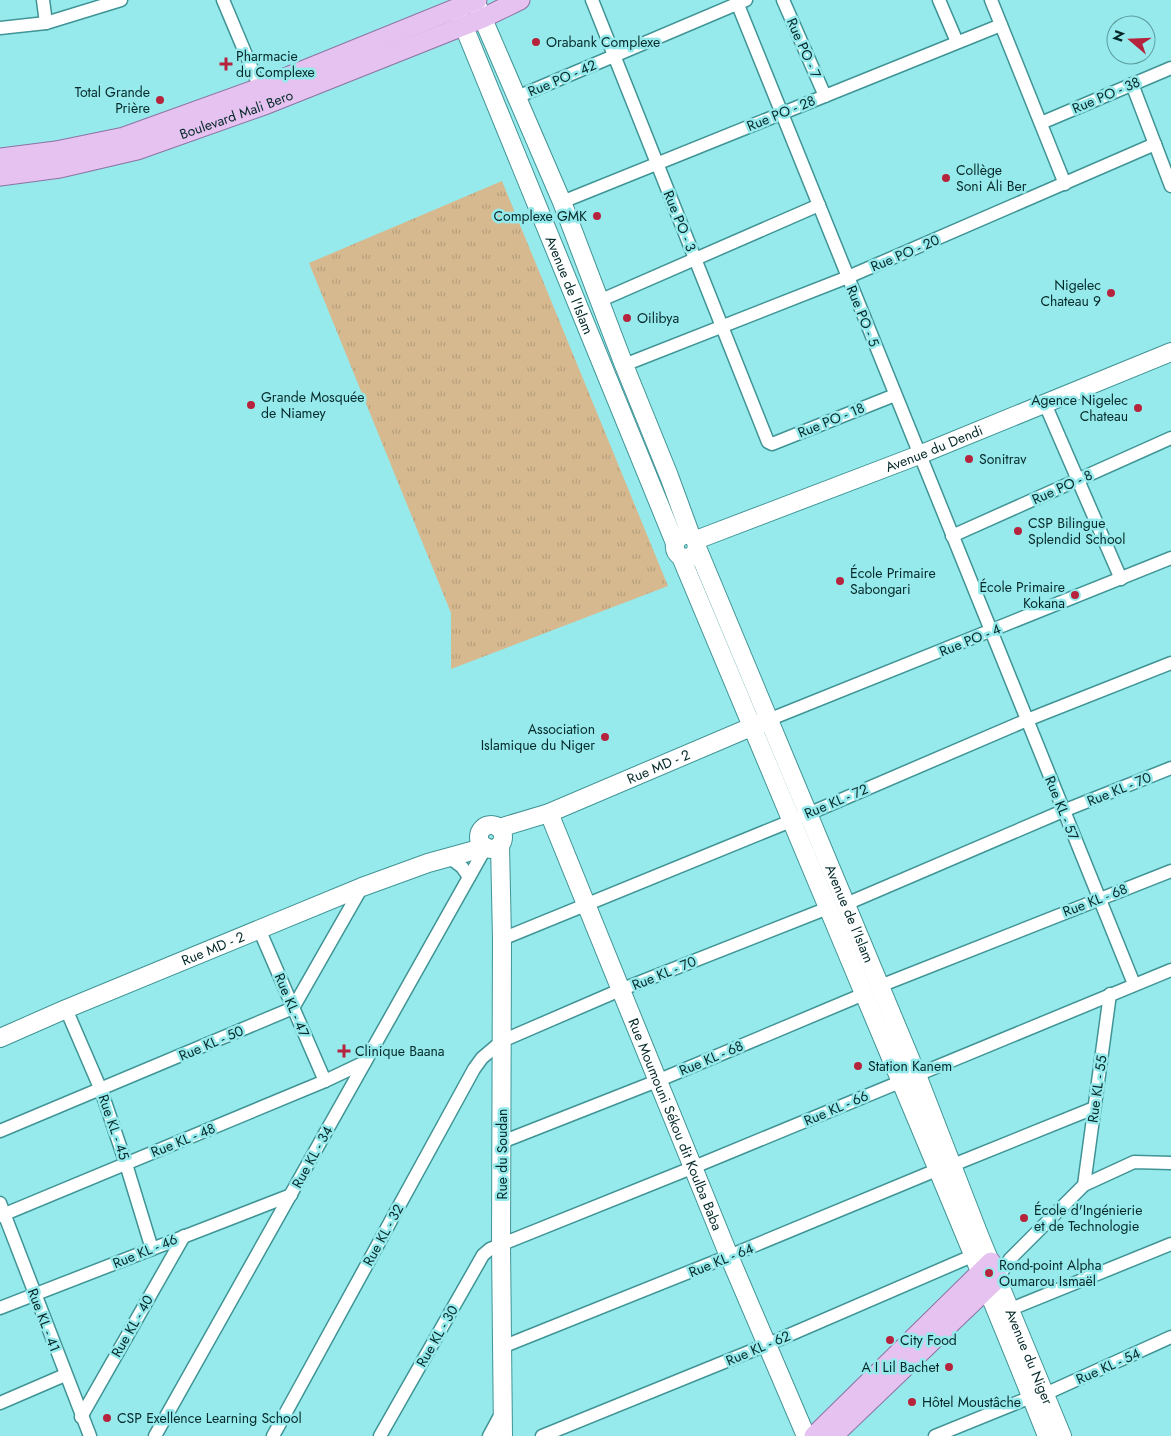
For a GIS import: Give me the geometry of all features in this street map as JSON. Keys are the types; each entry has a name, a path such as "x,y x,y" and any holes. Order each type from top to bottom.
{"main road":[{"name":"Boulevard Mali Bero","path":"0,176 60,168 137,150 221,111 458,11 476,0"},
{"name":"Boulevard Mali Bero","path":"0,158 56,151 124,137 221,111 260,88 458,11 483,18 520,0"},
{"path":"805,1435 985,1271"},
{"path":"833,1436 985,1271"}],"street":[{"path":"43,0 46,23"},
{"path":"0,28 46,23 121,0"},
{"path":"223,0 260,88"},
{"name":"Avenue de l'Islam","path":"476,0 562,202 624,365 670,476 688,545"},
{"name":"Rue PO - 3","path":"592,0 768,442"},
{"name":"Rue PO - 7","path":"783,0 825,96"},
{"path":"939,0 957,42"},
{"path":"991,0 1065,184"},
{"name":"Rue PO - 42","path":"517,97 740,1"},
{"name":"Rue PO - 5","path":"740,1 782,113 991,632"},
{"name":"Avenue de l'Islam","path":"458,11 688,545 800,817 846,904 872,990"},
{"name":"Rue PO - 28","path":"562,202 1001,25"},
{"name":"Rue PO - 38","path":"1041,123 1171,68"},
{"path":"1132,84 1171,186"},
{"name":"Rue PO - 20","path":"624,365 848,277 1155,144"},
{"path":"599,301 819,205"},
{"name":"Avenue du Dendi","path":"688,545 919,455 1171,352"},
{"name":"Rue PO - 18","path":"768,442 772,444 895,395"},
{"path":"1045,404 1121,579"},
{"name":"Rue PO - 8","path":"952,536 1171,438"},
{"name":"Rue PO - 4","path":"761,723 1171,558"},
{"name":"Rue KL - 57","path":"991,632 1134,984"},
{"name":"Rue KL - 72","path":"502,939 800,817 1027,720 1171,663"},
{"name":"Rue MD - 2","path":"428,863 450,858 492,842 549,812 761,723"},
{"name":"Rue KL - 70","path":"846,904 1063,811 1171,768"},
{"name":"Rue Moumouni Sékou dit Koulba Baba","path":"549,812 657,1081 805,1435"},
{"name":"Avenue de l'Islam","path":"800,817 828,908 872,990 946,1167 985,1271"},
{"name":"Rue MD - 2","path":"0,1038 362,887 492,842"},
{"name":"Rue du Soudan","path":"492,842 500,871 502,939 501,1245 503,1436"},
{"name":"Rue KL - 34","path":"155,1436 469,877 492,842"},
{"path":"450,858 462,867 469,877"},
{"name":"Rue KL - 68","path":"502,1142 657,1081 872,990 1171,871"},
{"path":"293,1008 362,887"},
{"name":"Rue KL - 70","path":"502,1041 620,990 828,908"},
{"name":"Rue KL - 47","path":"259,929 325,1081"},
{"name":"Rue KL - 66","path":"501,1245 694,1168 1171,970"},
{"name":"Rue KL - 55","path":"1084,1185 1110,994"},
{"name":"Rue KL - 50","path":"0,1130 101,1090 293,1008"},
{"name":"Rue KL - 45","path":"66,1009 101,1090 152,1249"},
{"name":"Rue KL - 32","path":"273,1436 474,1069 482,1058 502,1041"},
{"name":"Rue KL - 48","path":"1,1211 126,1164 325,1081 365,1062"},
{"name":"Rue KL - 64","path":"502,1347 1094,1108"},
{"path":"1084,1185 1134,1162 1171,1164"},
{"name":"Rue KL - 62","path":"542,1436 766,1345 985,1271 1010,1259 1084,1185"},
{"name":"Rue KL - 46","path":"0,1308 290,1195"},
{"name":"Rue KL - 41","path":"1,1211 90,1436"},
{"name":"Rue KL - 40","path":"81,1416 184,1236"},
{"path":"985,1271 1004,1313 1171,1244"},
{"name":"Rue KL - 30","path":"380,1436 483,1255 501,1245"},
{"name":"Avenue du Niger","path":"1004,1313 1038,1396 1062,1436"},
{"name":"Rue KL - 54","path":"935,1436 1038,1396 1171,1337"},
{"path":"0,1403 65,1375"},
{"name":"Avenue du Niger","path":"1038,1396 1047,1436"},
{"path":"489,1436 503,1411"}],"green space":[{"path":"502,181 668,586 451,669 451,613 309,263"}],"place":[{"name":"Orabank Complexe","path":"536,42"},
{"name":"Pharmacie du Complexe","path":"226,64"},
{"name":"Total Grande Prière","path":"160,100"},
{"name":"Collège Soni Ali Ber","path":"946,178"},
{"name":"Complexe GMK","path":"597,216"},
{"name":"Nigelec Chateau 9","path":"1111,293"},
{"name":"Oilibya","path":"627,318"},
{"name":"Grande Mosquée de Niamey","path":"251,405"},
{"name":"Agence Nigelec Chateau","path":"1138,408"},
{"name":"Sonitrav","path":"969,459"},
{"name":"CSP Bilingue Splendid School","path":"1018,531"},
{"name":"École Primaire Sabongari","path":"840,581"},
{"name":"École Primaire Kokana","path":"1075,595"},
{"name":"Association Islamique du Niger","path":"605,737"},
{"name":"Clinique Baana","path":"344,1051"},
{"name":"Station Kanem","path":"858,1066"},
{"name":"École d'Ingénierie et de Technologie","path":"1024,1218"},
{"name":"Rond-point Alpha Oumarou Ismaël","path":"989,1273"},
{"name":"City Food","path":"890,1340"},
{"name":"A I Lil Bachet","path":"949,1367"},
{"name":"Hôtel Moustâche","path":"912,1402"},
{"name":"CSP Exellence Learning School","path":"107,1418"}]}
